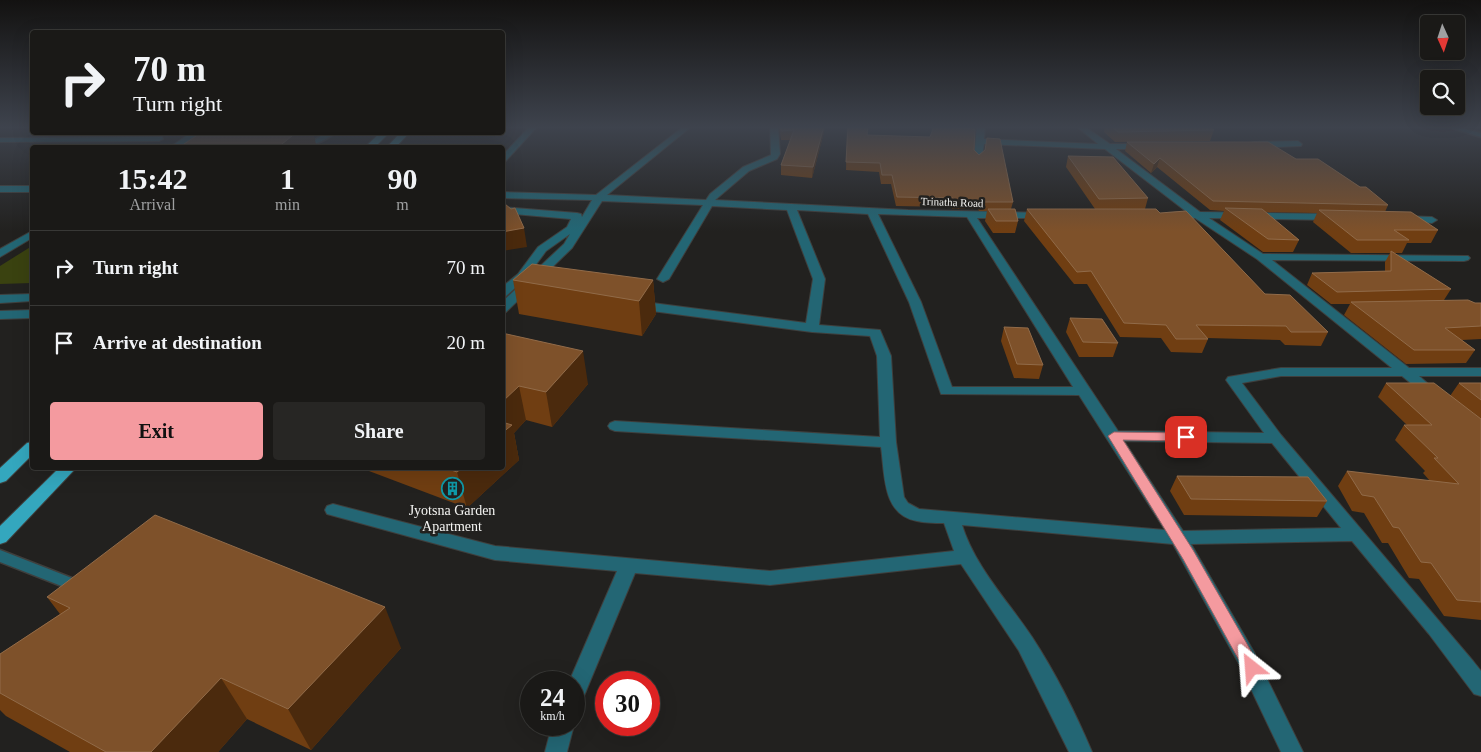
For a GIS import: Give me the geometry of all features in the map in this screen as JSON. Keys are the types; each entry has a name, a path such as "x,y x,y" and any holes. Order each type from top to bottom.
{"main road":[{"path":"0,477 30,449"},
{"path":"0,537 66,470"}],"street":[{"path":"505,306 568,246 600,196 644,161"},
{"path":"663,279 713,196 746,170 765,161"},
{"path":"1126,161 1196,215 1261,257 1444,403"},
{"path":"0,189 30,188"},
{"name":"Trinatha Road","path":"505,195 600,196 971,216 1058,215"},
{"path":"790,206 819,279 812,328"},
{"path":"505,210 577,216 571,229 542,249 522,276 505,290"},
{"path":"872,210 915,302 946,391 1083,391"},
{"path":"1164,215 1343,218"},
{"path":"971,216 1178,538 1248,660 1292,752"},
{"path":"1392,219 1432,220"},
{"path":"0,254 30,235"},
{"path":"1261,257 1464,258"},
{"path":"526,288 545,291"},
{"path":"0,299 30,298"},
{"path":"621,302 812,328 875,333 884,356 884,398 896,498 902,507 916,515 1178,538 1356,534"},
{"path":"1328,310 1347,310"},
{"path":"0,315 30,314"},
{"path":"1481,372 1280,372 1233,380 1276,438 1356,534 1403,586 1454,649 1481,687"},
{"path":"615,426 888,442"},
{"path":"1114,436 1276,438"},
{"path":"333,510 495,554 770,578 966,557"},
{"path":"951,518 958,541 966,557 1026,645 1081,752"},
{"path":"584,671 629,565"},
{"path":"556,752 560,736"}],"lane":[{"path":"0,556 93,592"}],"green space":[{"path":"30,247 30,283 0,284 0,266"}],"building":[{"path":"782,161 815,161 813,167 781,165"},
{"path":"1005,161 1013,202 897,197 892,175 882,175 880,163 846,162"},
{"path":"1072,161 1116,161 1148,198 1099,199"},
{"path":"1164,161 1321,161 1360,187 1366,187 1388,205 1213,201"},
{"path":"505,204 511,209 515,208 524,228 505,231"},
{"path":"1225,208 1262,209 1299,240 1268,239"},
{"path":"988,209 1015,209 1018,221 996,221"},
{"path":"1027,209 1156,209 1160,213 1186,211 1265,294 1290,295 1328,332 1291,332 1286,326 1196,325 1208,339 1176,339 1166,325 1124,323 1091,271 1077,272"},
{"path":"1319,210 1411,212 1438,230 1394,230 1409,240 1357,240"},
{"path":"1391,251 1451,289 1337,292 1312,273 1391,271"},
{"path":"532,264 653,280 639,301 513,280"},
{"path":"1468,300 1481,303 1481,326 1445,328 1475,350 1414,350 1351,302"},
{"path":"1070,318 1102,319 1118,343 1083,342"},
{"path":"1004,327 1028,328 1043,365 1017,364"},
{"path":"505,334 583,351 546,392 519,386 505,399"},
{"path":"1386,383 1434,383 1481,419 1481,602 1457,600 1431,563 1421,562 1399,528 1393,527 1374,497 1362,495 1347,471 1459,484 1434,458 1438,458 1404,425 1432,425"},
{"path":"1459,383 1481,383 1481,400"},
{"path":"505,423 512,425 505,431"},
{"path":"1177,476 1308,477 1327,501 1191,499"},
{"path":"155,515 385,607 288,709 221,678 151,752 106,752 0,693 0,654 70,608 47,597"}],"place":[{"name":"Jyotsna Garden Apartment","path":"452,488"}],"route":[{"path":"1186,437 1114,436 1133,463 1188,554 1252,668"}]}
